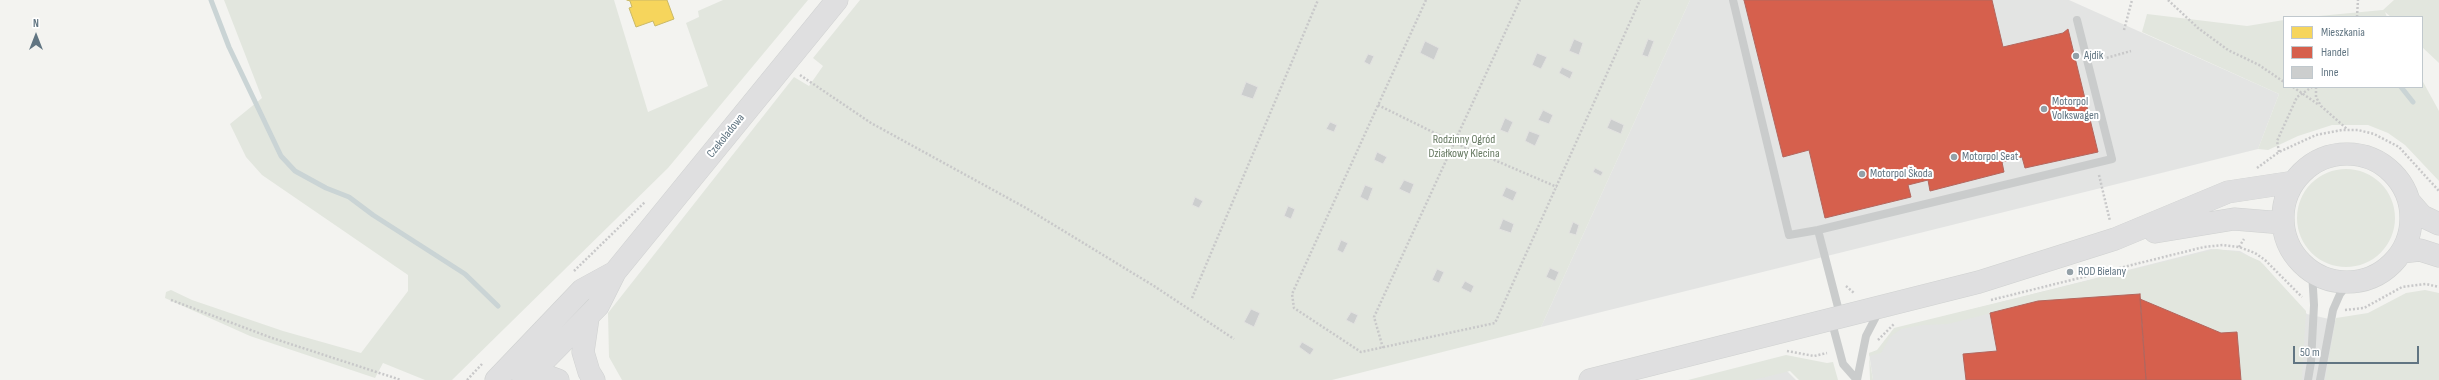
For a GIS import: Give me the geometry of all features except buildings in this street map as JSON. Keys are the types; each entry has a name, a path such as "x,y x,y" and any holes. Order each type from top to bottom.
{"main road":[{"name":"Czekoladowa","path":"529,376 588,318 598,306 615,272 837,0"},
{"path":"2333,155 2358,155 2370,158 2390,170 2405,190 2409,201 2411,227 2402,252 2392,264 2365,280 2349,282 2330,280 2312,272 2292,251 2283,223 2285,201 2294,182 2311,164 2333,155"},
{"path":"1590,380 1979,282 2111,227 2228,192 2294,182"},
{"path":"2409,201 2422,216 2439,224"},
{"path":"2111,227 2248,218 2283,223"},
{"path":"2402,252 2424,250 2439,256"},
{"name":"Czekoladowa","path":"498,373 582,290 615,272"},
{"path":"588,318 582,352 588,372 594,380"},
{"path":"498,373 558,380"}],"lane":[{"path":"1733,0 1789,235 1818,230 2112,158 2077,20"},
{"path":"1818,230 1836,317 1843,364 1857,380"},
{"path":"2308,380 2314,305 2312,272"},
{"path":"2320,380 2333,310 2340,294 2349,282"},
{"path":"1857,380 1869,327 1883,306"}],"path":[{"path":"1192,298 1318,0"},
{"path":"1426,0 1292,294 1294,308 1361,352 1495,323 1640,0"},
{"path":"1383,348 1374,317 1520,0"},
{"path":"2124,30 2132,0"},
{"path":"2168,0 2198,28 2228,50 2259,66 2283,81"},
{"path":"2357,16 2358,0"},
{"path":"2100,60 2131,52"},
{"path":"785,64 871,123 1026,208 1154,286 1234,339"},
{"path":"2295,88 2321,106 2348,130"},
{"path":"2279,152 2277,141 2297,97 2305,94 2311,88"},
{"path":"2316,88 2316,97 2321,106"},
{"path":"1378,105 1455,142 1557,186"},
{"path":"2255,170 2279,152 2316,135 2348,130 2374,134 2398,147 2439,191"},
{"path":"2100,182 2111,227"},
{"path":"570,275 648,199"},
{"path":"1987,301 2197,249 2223,245 2239,247 2256,253 2303,298"},
{"path":"1844,283 1848,289 1858,295"},
{"path":"2333,310 2364,308 2402,287 2426,284 2439,287"},
{"path":"171,300 287,343 362,369 397,377 401,380"},
{"path":"1875,341 1880,340 1894,324 1900,322"},
{"path":"1786,351 1814,356 1827,353"},
{"path":"467,380 498,373"}],"shaded area":[{"path":"1690,0 2069,0 2279,94 2258,149 1541,327"},
{"path":"2211,249 2240,251 2263,264 2307,314 2338,321 2328,380 1873,380 1869,353 1877,351 1894,329"},
{"path":"1781,365 1796,380 1717,380"}],"green space":[{"path":"224,0 614,0 648,112 708,86 686,23 699,17 698,11 723,0 808,0 668,168 452,380 425,380 383,363 375,378 250,336 165,298 166,292 171,290 192,300 283,331 361,353 408,291 408,275 262,175 246,157 230,124 262,98"},
{"name":"Rodzinny Ogród Działkowy Klecina","path":"860,0 1690,0 1541,327 1332,380 622,380 609,357 608,313 794,77 809,86 823,66 813,58"},
{"path":"2394,0 2439,0 2439,63 2423,48 2423,16 2390,16 2385,12 2387,16 2319,16 2383,10"},
{"path":"2147,14 2247,26 2283,20 2283,88 2423,88 2423,82 2439,111 2439,181 2405,145 2388,133 2368,125 2332,125 2298,136 2268,150 2258,149 2279,94 2142,32"},
{"path":"2346,169 2365,172 2381,183 2392,199 2395,218 2392,237 2381,253 2365,264 2346,267 2327,264 2311,253 2300,237 2297,218 2300,199 2311,183 2327,172"},
{"path":"2216,249 2239,252 2260,261 2306,311 2302,380 2241,380 2237,332 2221,333 2141,299 2140,294 2038,301 1948,324 1923,325 1901,329 1890,337 1881,353 1869,356 1869,353 1877,350 1894,328"},
{"path":"2425,290 2439,293 2439,380 2325,380 2336,318 2368,313 2406,293"},
{"path":"1786,355 1827,363 1833,362 1838,380 1799,380 1790,371 1753,380 1688,380"},
{"path":"1869,357 1873,380 1870,380"}],"waterway":[{"path":"211,0 229,47 281,156 295,171 326,188 349,197 373,215 465,274 498,306"},
{"path":"2402,88 2413,102"}],"place":[{"name":"Ajdik","path":"2076,56"},
{"name":"Motorpol Volkswagen","path":"2044,109"},
{"name":"Motorpol Seat","path":"1954,157"},
{"name":"Motorpol Škoda","path":"1862,174"},
{"name":"ROD Bielany","path":"2070,272"}]}
